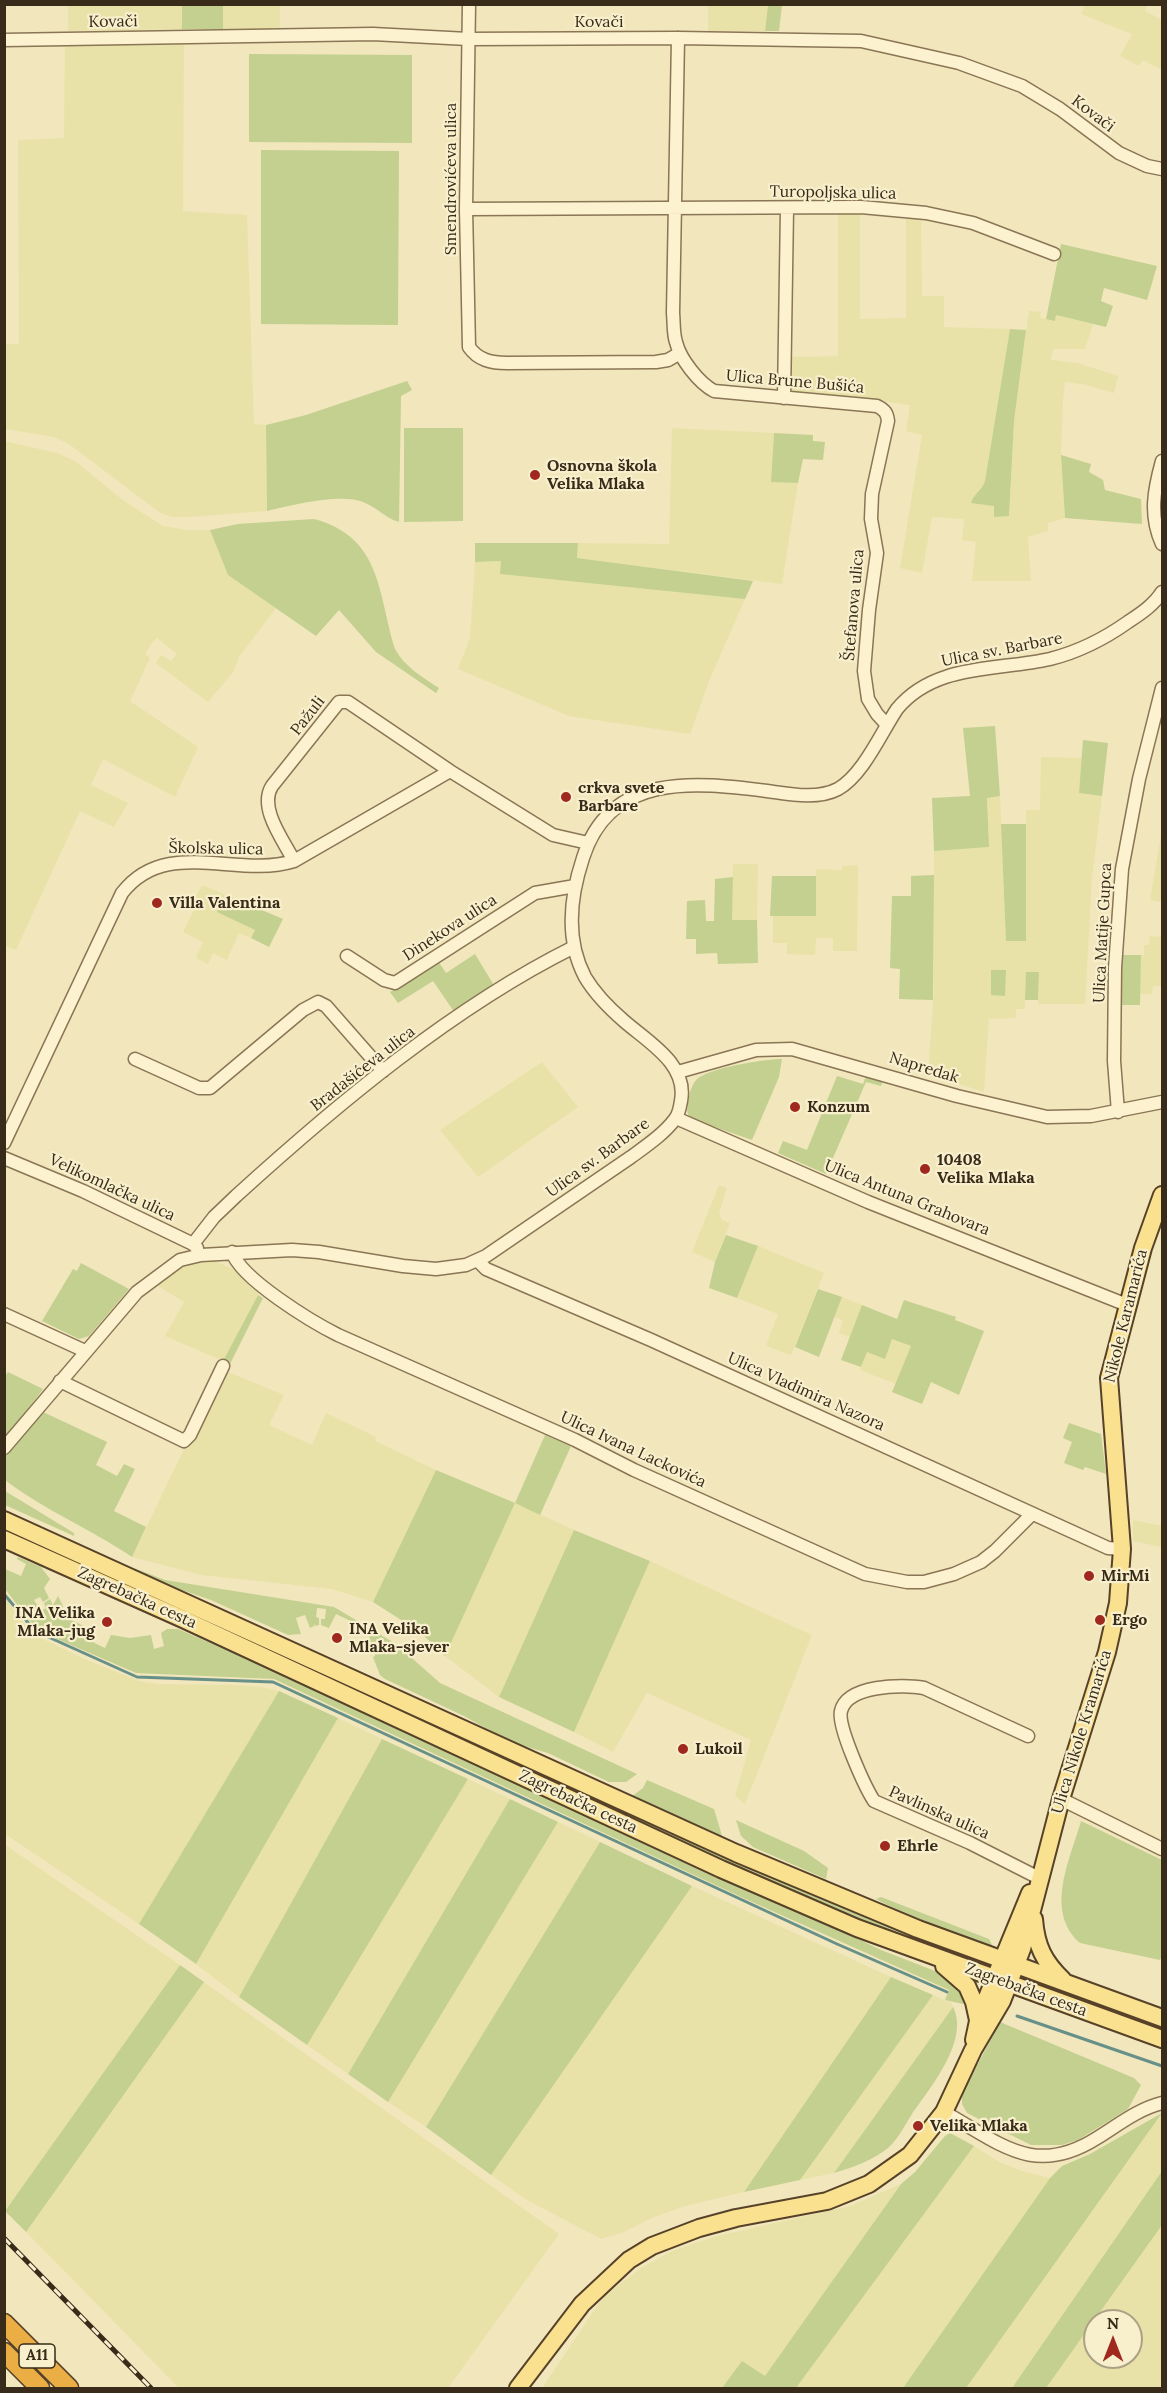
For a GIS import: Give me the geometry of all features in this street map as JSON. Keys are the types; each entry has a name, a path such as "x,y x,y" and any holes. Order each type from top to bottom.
{"highway":[{"name":"A11","path":"4,2323 69,2388"},
{"name":"A11","path":"4,2352 40,2388"}],"main road":[{"name":"Nikole Karamarića","path":"1122,1549 1108,1391 1111,1368 1127,1305 1146,1238 1162,1195"},
{"name":"Zagrebačka cesta","path":"4,1520 736,1853 908,1925 1162,2018"},
{"name":"Zagrebačka cesta","path":"4,1539 205,1629 721,1869 857,1928 1162,2039"},
{"name":"Ulica Nikole Kramarića","path":"1009,1963 1033,1911 1039,1878 1061,1799 1107,1652 1118,1603 1122,1549"},
{"name":"Ulica Nikole Kramarića","path":"1009,1963 1024,1903 1039,1878"},
{"path":"1033,1911 1036,1937 1041,1954 1066,1983"},
{"path":"937,1959 967,1986 974,2002 978,2021"},
{"path":"973,2050 978,2021 1001,1982 1009,1963"},
{"path":"518,2388 582,2304 629,2260 652,2246 699,2228 736,2218 827,2201 869,2184 910,2155 944,2112 973,2050 995,2014 1001,1982"}],"street":[{"name":"Smendrovićeva ulica","path":"469,4 467,339 473,353 486,361 507,363 656,362 668,360 680,353"},
{"name":"Kovači","path":"4,40 372,34 468,39 678,38 861,41 959,63 1022,86 1060,109 1119,153 1147,166 1162,169"},
{"path":"677,209 678,38"},
{"name":"Turopoljska ulica","path":"466,209 861,207 926,213 973,224 1054,254"},
{"name":"Ulica Brune Bušića","path":"677,209 673,313 676,342 680,353 702,382 714,391 877,406 884,409 888,421 883,446"},
{"path":"784,398 787,209"},
{"name":"Štefanova ulica","path":"883,446 871,509 877,553 864,671 868,699 887,725"},
{"path":"1160,538 1153,519 1153,505 1162,461"},
{"name":"Ulica sv. Barbare","path":"678,1072 667,1058 600,997 585,977 574,947 571,915 575,886 588,843 595,830 618,804 652,790 701,785 802,795 828,793 850,779 906,699 926,684 975,669 1049,659 1074,652 1118,630 1156,603 1162,592"},
{"name":"Ulica Matije Gupca","path":"1118,1112 1114,1061 1115,968 1122,869 1139,778 1162,688"},
{"name":"Pažuli","path":"294,861 273,818 267,797 272,786 339,702 348,702 450,771"},
{"path":"450,771 553,835 588,843"},
{"name":"Školska ulica","path":"4,1143 116,903 133,880 152,868 175,861 258,866 281,865 294,861 450,771"},
{"name":"Dinekova ulica","path":"347,956 384,980 394,983 535,893 575,886"},
{"name":"Bradašićeva ulica","path":"193,1244 214,1217 250,1183 383,1071 491,995 574,947"},
{"path":"135,1059 199,1088 210,1088 303,1010 318,1002 326,1006 383,1071"},
{"name":"Napredak","path":"678,1072 756,1050 792,1049 1029,1114 1072,1117 1118,1112 1162,1102"},
{"path":"676,1118 682,1095 678,1072"},
{"name":"Ulica sv. Barbare","path":"4,1448 85,1351 149,1281 180,1260 232,1252 292,1250 428,1269 452,1267 478,1261 638,1152 676,1118"},
{"name":"Ulica Antuna Grahovara","path":"676,1118 879,1206 1127,1305"},
{"name":"Velikomlačka ulica","path":"4,1158 83,1191 193,1244 201,1255"},
{"name":"Ulica Ivana Lackovića","path":"232,1252 240,1266 279,1300 338,1335 575,1440 634,1470 865,1574 907,1582 924,1582 954,1575 981,1562 1032,1514"},
{"name":"Ulica Vladimira Nazora","path":"478,1261 486,1269 651,1340 1108,1548 1122,1549"},
{"path":"4,1314 85,1351"},
{"path":"60,1381 184,1441 190,1436 223,1366"},
{"name":"Pavlinska ulica","path":"1028,1736 924,1688 910,1686 877,1689 854,1695 844,1702 840,1714 843,1730 874,1802 970,1844 1039,1878"},
{"path":"1061,1799 1162,1849"},
{"path":"944,2112 1019,2153 1043,2157 1064,2154 1083,2147 1135,2114 1162,2103"}],"shaded area":[{"path":"68,5 182,5 182,29 68,31"},
{"path":"223,5 280,5 280,29 223,29"},
{"path":"708,5 768,5 765,31 708,31"},
{"path":"1085,5 1148,5 1145,11 1162,20 1162,70 1143,60 1139,66 1120,56 1132,34 1081,14"},
{"path":"65,44 184,44 183,211 247,215 254,424 266,425 267,511 171,517 159,512 69,444 54,437 5,429 5,344 19,344 18,140 64,138"},
{"path":"838,212 860,212 860,319 906,318 906,215 921,220 922,296 944,296 944,327 1010,329 985,481 983,489 971,502 994,506 994,516 1009,515 1014,421 1029,311 1041,312 1040,318 1055,320 1056,315 1093,324 1085,349 1053,349 1051,360 1078,363 1118,376 1114,393 1065,382 1061,455 1065,518 1048,523 1048,531 1028,537 1031,581 972,581 976,542 962,540 964,519 932,517 922,573 900,568 922,435 906,431 910,405 859,398 798,395 792,392 790,357 838,356"},
{"path":"672,428 774,433 771,481 798,483 782,584 577,558 578,543 669,544"},
{"path":"4,441 57,453 75,461 124,501 163,526 187,530 210,530 228,575 276,608 239,657 234,671 208,702 156,663 161,655 171,661 177,654 157,638 152,643 145,654 150,658 130,701 198,747 175,797 103,759 91,785 128,803 114,827 80,811 16,950 4,945"},
{"path":"502,561 501,574 745,599 709,681 690,734 569,716 458,669 470,638 475,562"},
{"path":"1041,757 1082,758 1079,793 1102,796 1092,878 1085,1004 1038,1004 1039,972 1026,972 1025,1009 1016,1009 1016,1018 989,1019 984,1092 928,1074 934,990 934,851 989,847 987,797 1000,796 1006,940 1026,879 1026,810 1040,810"},
{"path":"1162,829 1162,902 1150,900"},
{"path":"733,864 758,864 757,920 732,920"},
{"path":"858,865 857,951 833,951 833,938 816,938 815,955 787,954 787,943 773,943 773,916 816,915 816,869 842,870 842,866"},
{"path":"202,885 226,895 218,912 255,930 251,938 239,933 227,960 213,953 208,964 196,958 203,942 183,932 194,910 190,908"},
{"path":"1150,936 1162,937 1162,986 1153,986 1152,994 1140,994 1141,955 1144,955 1144,945 1149,945"},
{"path":"542,1062 578,1107 478,1177 440,1130"},
{"path":"719,1185 727,1188 719,1213 722,1220 730,1223 715,1262 692,1252"},
{"path":"758,1246 824,1273 791,1355 766,1346 778,1314 737,1298"},
{"path":"212,1260 243,1273 260,1291 223,1361 165,1336 184,1302 155,1284 184,1262"},
{"path":"842,1297 862,1305 850,1337 839,1333 843,1320 834,1317"},
{"path":"892,1339 911,1346 896,1384 860,1370 867,1352"},
{"path":"228,1372 284,1395 269,1425 312,1445 326,1413 376,1437 375,1441 436,1470 373,1602 332,1589 201,1575 132,1557 185,1447 188,1449"},
{"path":"515,1503 574,1530 499,1697 445,1656"},
{"path":"1133,1520 1162,1526 1162,1547 1133,1541"},
{"path":"650,1561 812,1635 745,1804 735,1796 751,1740 647,1693 613,1752 574,1732"},
{"path":"5,1598 28,1628 39,1637 82,1658 139,1681 158,1684 236,1685 279,1691 139,1924 5,1834"},
{"path":"338,1718 382,1739 239,1997 196,1964"},
{"path":"468,1779 510,1799 348,2074 307,2045"},
{"path":"558,1822 600,1842 426,2127 388,2102"},
{"path":"4,1844 180,1965 5,2211 4,2210"},
{"path":"692,1886 891,1977 744,2192 685,2206 654,2217 624,2232 601,2239 527,2200 491,2175"},
{"path":"204,1982 559,2234 448,2388 179,2388 26,2232"},
{"path":"933,1995 951,2003 953,2007 834,2173 800,2180"},
{"path":"1162,2113 1162,2171 1012,2388 966,2388"},
{"path":"974,2146 999,2162 1050,2178 903,2388 796,2388"},
{"path":"901,2184 765,2377 742,2362 722,2388 542,2388 604,2296 641,2268 672,2251 713,2237 850,2206"},
{"path":"1162,2225 1162,2388 1046,2388 1083,2336 1083,2369 1143,2369 1143,2309 1102,2309"}],"green space":[{"path":"182,5 223,5 223,29 182,29"},
{"path":"768,5 782,5 779,31 765,31"},
{"path":"249,54 412,55 412,143 249,142"},
{"path":"261,150 399,151 398,325 261,324"},
{"path":"1061,244 1157,266 1147,300 1104,288 1101,301 1113,306 1106,327 1056,315 1055,321 1046,319"},
{"path":"1010,329 1026,330 1014,421 1009,516 994,517 994,506 971,503 985,481"},
{"path":"407,381 412,390 401,396 399,522 368,504 342,499 316,501 267,511 266,425 306,415"},
{"path":"404,428 463,428 463,521 404,522"},
{"path":"774,433 813,435 813,441 825,442 823,460 803,459 798,483 771,482"},
{"path":"1061,455 1091,464 1089,472 1103,480 1105,490 1141,499 1142,524 1065,518"},
{"path":"314,519 336,527 353,539 365,554 380,588 395,649 420,676 439,688 436,693 376,652 339,610 316,636 228,575 210,530 238,524"},
{"path":"475,543 578,543 577,558 753,581 745,599 500,574 501,561 475,562"},
{"path":"995,726 1000,796 987,798 989,847 934,851 932,798 970,796 963,728"},
{"path":"1083,740 1108,743 1102,796 1079,793"},
{"path":"1001,824 1026,824 1026,941 1006,941"},
{"path":"934,875 933,1000 899,999 900,969 890,968 892,896 911,896 911,876"},
{"path":"772,876 816,876 816,916 770,916"},
{"path":"733,877 732,920 757,920 758,963 718,964 717,953 696,954 696,939 686,939 687,901 705,900 706,921 714,921 715,879"},
{"path":"226,895 283,919 269,947 251,938 255,930 217,912"},
{"path":"475,954 495,987 455,1013 433,981 398,1003 390,992 438,961 446,973"},
{"path":"1117,955 1141,955 1140,1005 1116,1005"},
{"path":"991,970 1006,970 1005,996 991,995"},
{"path":"1026,972 1039,972 1038,1000 1025,1000"},
{"path":"782,1059 779,1077 752,1140 692,1119 687,1112 690,1091 696,1080 702,1076 737,1065"},
{"path":"867,1073 884,1078 881,1086 866,1082 826,1174 778,1153 783,1141 807,1150 837,1076 863,1084"},
{"path":"726,1235 758,1246 737,1298 709,1288 715,1262"},
{"path":"81,1263 129,1289 89,1336 79,1339 42,1321 73,1269 77,1271"},
{"path":"818,1289 842,1297 819,1357 795,1347"},
{"path":"258,1295 263,1298 230,1364 223,1361"},
{"path":"904,1300 956,1317 955,1320 984,1331 959,1395 931,1382 922,1404 892,1392 911,1346 892,1339 885,1359 867,1352 861,1367 841,1360 862,1305 897,1319"},
{"path":"8,1372 43,1389 5,1439 4,1378"},
{"path":"41,1411 107,1442 96,1465 117,1476 124,1464 135,1469 114,1511 146,1527 132,1557 36,1501 5,1480 4,1456"},
{"path":"1069,1423 1101,1434 1106,1474 1085,1467 1083,1470 1064,1463 1072,1442 1063,1438"},
{"path":"545,1435 571,1446 540,1515 515,1503"},
{"path":"436,1470 515,1503 445,1656 420,1632 373,1602"},
{"path":"5,1491 74,1533 74,1536 5,1505"},
{"path":"5,1527 979,1959 978,1962 924,1941 868,1924 752,1875 5,1531"},
{"path":"574,1530 650,1561 574,1732 499,1697"},
{"path":"18,1557 41,1567 50,1579 44,1588 49,1598 43,1602 40,1597 34,1600 41,1611 46,1608 44,1603 50,1599 53,1605 58,1596 63,1606 59,1614 86,1627 82,1637 105,1648 111,1635 130,1638 151,1635 154,1649 164,1646 161,1633 167,1629 178,1629 254,1662 279,1670 881,1950 948,1976 965,1993 963,2004 945,2000 949,1990 741,1897 274,1679 136,1673 48,1635 50,1631 48,1630 46,1633 36,1629 5,1589 5,1569 21,1576 26,1564 17,1559"},
{"path":"134,1568 165,1580 334,1607 396,1644 440,1683 637,1774 626,1782 609,1782 548,1753 510,1742 464,1716 385,1679 380,1675 373,1657 375,1650 365,1646 370,1636 362,1632 363,1629 358,1627 359,1625 336,1614 329,1628 321,1625 321,1619 325,1619 326,1609 317,1608 316,1617 319,1618 319,1625 315,1626 314,1623 314,1626 310,1628 305,1615 296,1618 301,1634 288,1635 211,1600 164,1584"},
{"path":"279,1691 338,1718 196,1964 139,1924"},
{"path":"382,1739 468,1779 307,2045 239,1997"},
{"path":"647,1780 714,1809 723,1839 631,1797 643,1788"},
{"path":"510,1799 558,1822 388,2102 348,2074"},
{"path":"736,1820 804,1851 828,1868 826,1879 753,1847 741,1836"},
{"path":"1081,1821 1162,1860 1162,1956 1160,1960 1080,1943 1069,1930 1063,1916 1063,1885"},
{"path":"600,1842 692,1886 491,2175 426,2127"},
{"path":"881,1897 989,1939 992,1945 985,1945 920,1922 876,1899"},
{"path":"180,1965 204,1982 26,2232 5,2211"},
{"path":"891,1977 933,1995 800,2180 744,2192"},
{"path":"953,2007 957,2020 952,2049 946,2063 898,2136 888,2148 875,2157 834,2173"},
{"path":"1000,2022 1134,2078 1141,2085 1128,2109 1078,2140 1062,2145 1031,2145 967,2113 962,2104 962,2094"},
{"path":"1162,2113 966,2388 903,2388 1050,2178 1062,2166 1090,2154"},
{"path":"950,2133 974,2146 796,2388 722,2388 742,2361 765,2376 901,2184"},
{"path":"1162,2171 1162,2225 1102,2309 1083,2309 1083,2336 1046,2388 1012,2388"}],"waterway":[{"path":"4,1594 35,1631 137,1677 273,1682 837,1944 947,1992"},
{"path":"1017,2016 1162,2066"}],"railway":[{"path":"4,2238 151,2388"}],"place":[{"name":"Osnovna škola Velika Mlaka","path":"535,475"},
{"name":"crkva svete Barbare","path":"566,797"},
{"name":"Villa Valentina","path":"157,903"},
{"name":"Konzum","path":"795,1107"},
{"name":"10408 Velika Mlaka","path":"925,1169"},
{"name":"MirMi","path":"1089,1576"},
{"name":"Ergo","path":"1100,1620"},
{"name":"INA Velika Mlaka-jug","path":"107,1622"},
{"name":"INA Velika Mlaka-sjever","path":"337,1638"},
{"name":"Lukoil","path":"683,1749"},
{"name":"Ehrle","path":"885,1846"},
{"name":"Velika Mlaka","path":"918,2126"}]}
